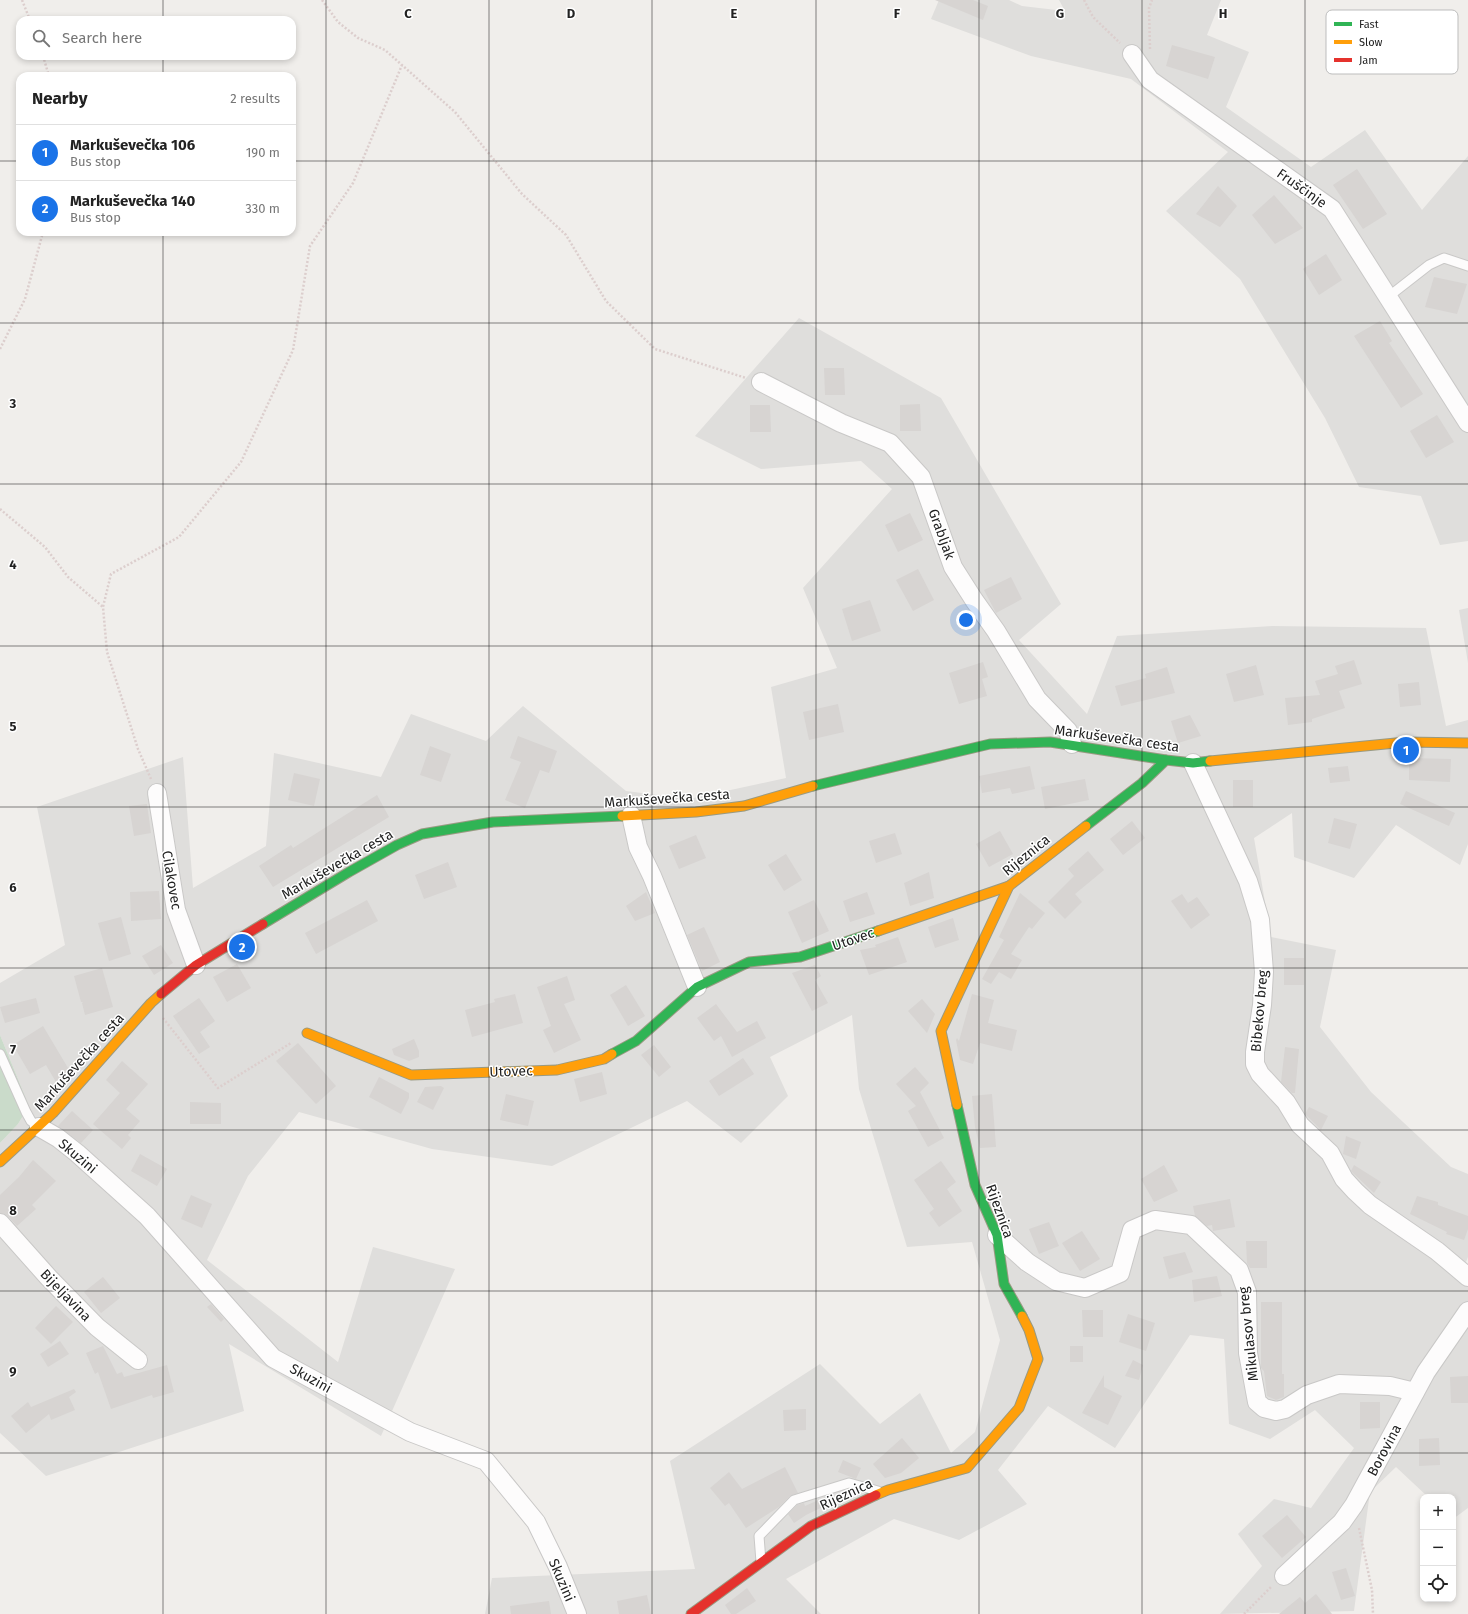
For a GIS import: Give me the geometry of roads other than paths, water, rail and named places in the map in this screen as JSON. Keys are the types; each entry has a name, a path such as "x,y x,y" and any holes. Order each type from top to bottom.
{"street":[{"name":"Fruščinje","path":"1132,54 1150,80 1332,209 1468,423"},
{"name":"Grabljak","path":"762,382 841,423 890,443 921,477 954,567 974,600 996,630 1037,699 1068,731 1072,744"},
{"name":"Markuševečka cesta","path":"0,1162 39,1127 150,1003 196,965 349,872 397,845 422,834 456,827 493,822 696,812 744,806 836,779 990,744 1050,742 1072,744 1166,760 1193,763 1406,742 1468,743"},
{"name":"Rijeznica","path":"691,1614 811,1526 883,1492 967,1468 1019,1408 1038,1359 1029,1330 1004,1284 997,1235 975,1185 941,1031 1009,886 1142,784 1166,760"},
{"name":"Bibekov breg","path":"1193,763 1248,881 1260,920 1264,972 1262,1006 1255,1052 1255,1064 1260,1074 1286,1102 1300,1125 1330,1153 1344,1179 1355,1191 1370,1205 1437,1252 1468,1277"},
{"name":"Cilakovec","path":"157,793 176,910 196,965"},
{"path":"631,816 638,847 652,876 697,988"},
{"name":"Utovec","path":"307,1033 411,1075 557,1070 604,1059 636,1041 697,988 749,962 800,957 1009,886"},
{"name":"Skuzini","path":"39,1127 58,1138 77,1153 147,1216 273,1358 410,1432 486,1462 536,1522 558,1567 577,1614"},
{"name":"Mikulasov breg","path":"997,1235 1027,1262 1056,1281 1085,1288 1120,1273 1132,1230 1154,1220 1191,1225 1239,1270 1247,1292 1248,1353 1257,1402 1264,1408 1276,1411 1285,1409 1307,1395 1339,1384 1390,1386 1415,1392"},
{"name":"Bijeljavina","path":"0,1223 49,1278 97,1327 138,1360"},
{"name":"Borovina","path":"1284,1576 1342,1522 1354,1505 1426,1372 1468,1311"}],"lane":[{"path":"1388,297 1429,265 1444,258 1468,266"},
{"path":"0,1054 26,1112 31,1120 39,1127"},
{"path":"761,1562 759,1536 794,1500 849,1483 883,1492"}],"place":[{"name":"Markuševečka 106","path":"1406,750"},
{"name":"Markuševečka 140","path":"242,947"}]}
